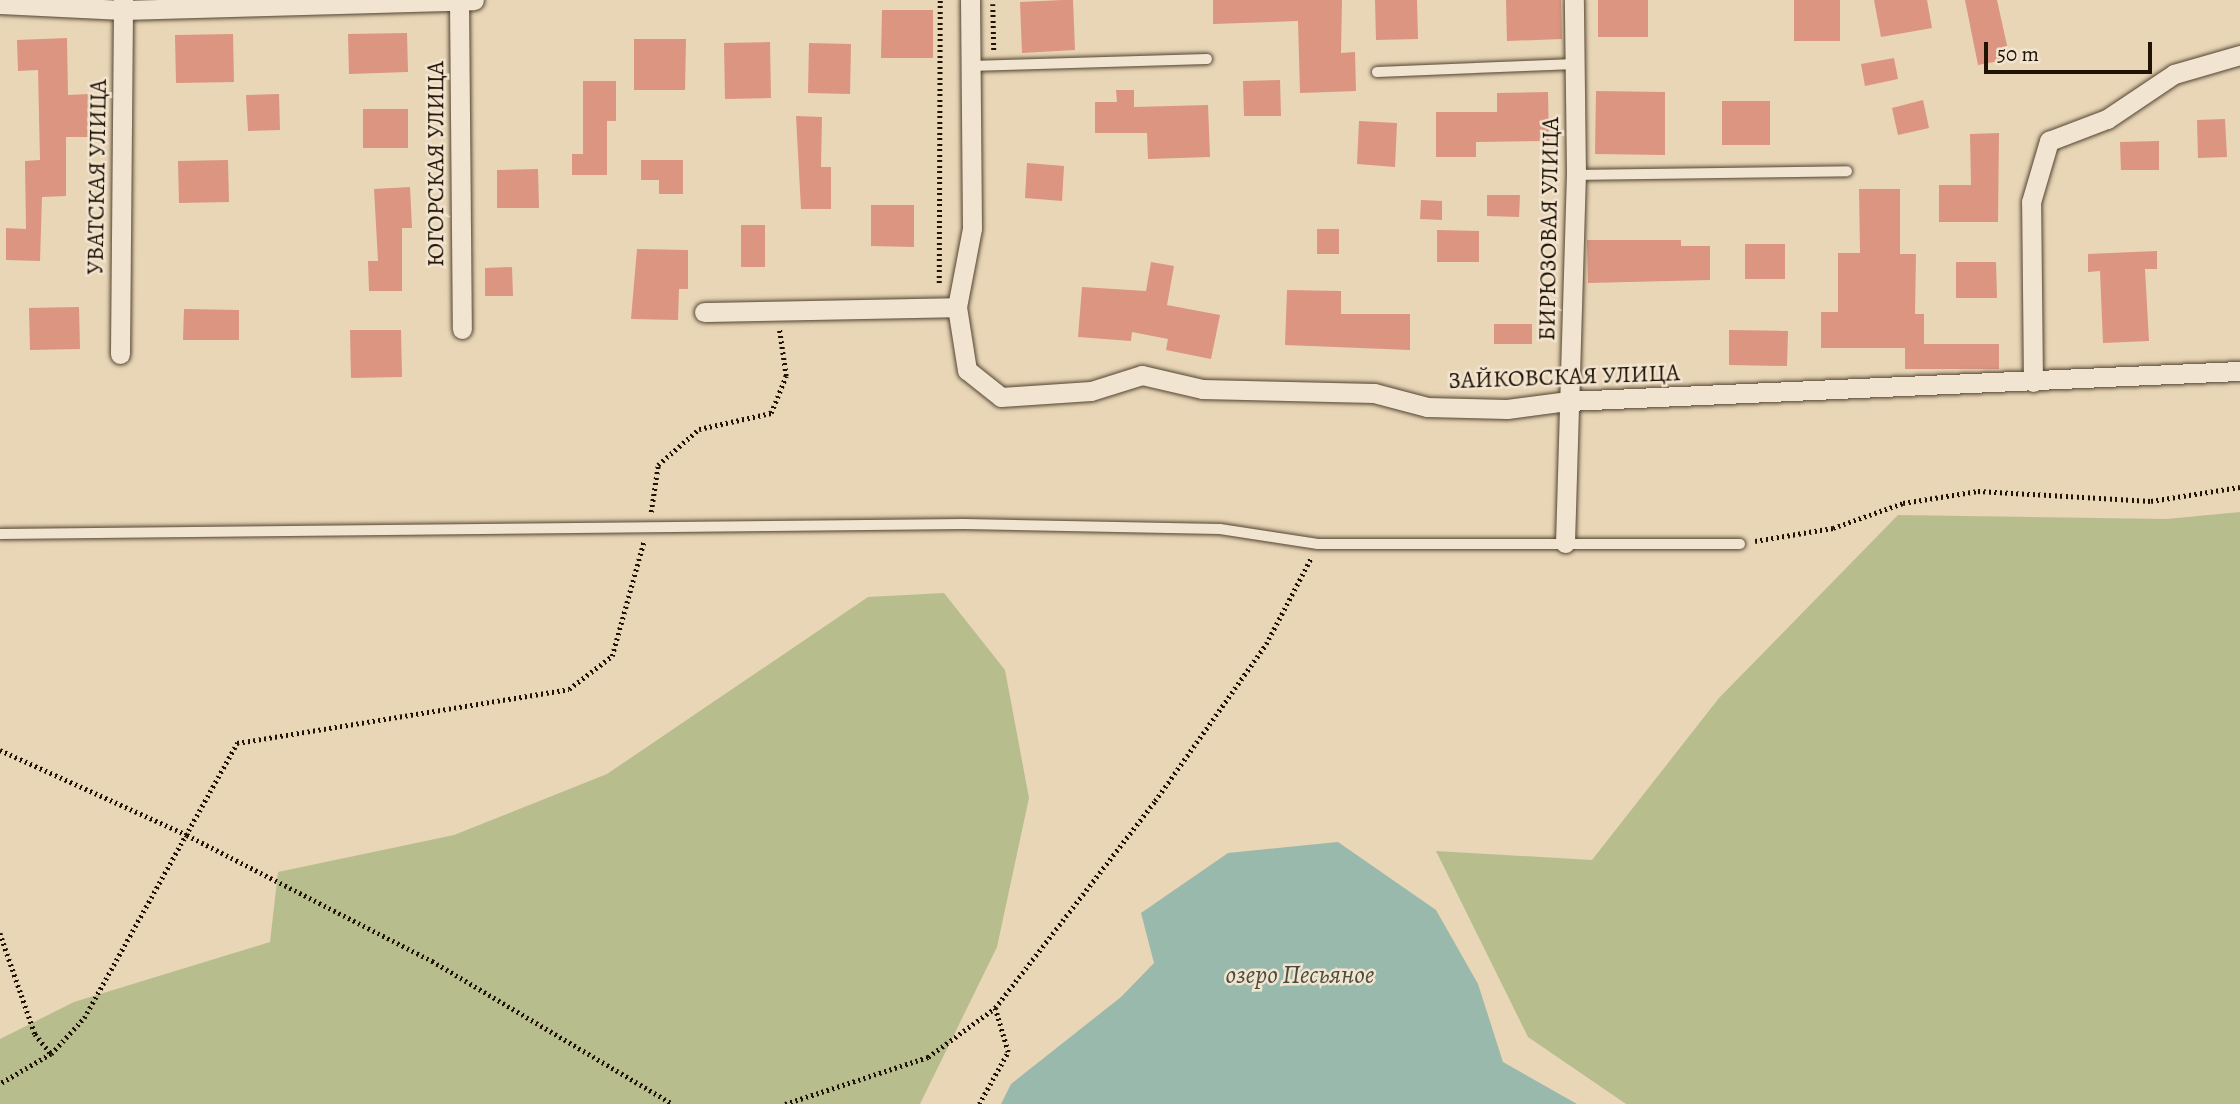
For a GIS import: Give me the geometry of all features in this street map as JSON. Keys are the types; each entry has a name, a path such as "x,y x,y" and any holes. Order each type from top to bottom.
{"street":[{"path":"0,4 464,0"},
{"name":"ЮГОРСКАЯ УЛИЦА","path":"462,328 464,0"},
{"name":"ЗАЙКОВСКАЯ УЛИЦА","path":"970,0 972,228 957,306 967,370 1001,397 1091,391 1142,375 1202,389 1374,393 1427,407 1507,409 1568,401 2240,372"},
{"name":"БИРЮЗОВАЯ УЛИЦА","path":"1565,543 1576,175 1574,0"},
{"name":"УВАТСКАЯ УЛИЦА","path":"120,354 123,5"},
{"path":"2033,382 2031,202 2049,141 2107,119 2174,75 2240,55"},
{"path":"704,312 777,313 957,306"}],"lane":[{"path":"969,66 1207,59"},
{"path":"1377,72 1575,64"},
{"path":"1576,175 1847,172"},
{"path":"0,534 648,528 1206,529 1318,544 1740,544"}],"path":[{"path":"939,292 940,0"},
{"path":"993,0 995,66"},
{"path":"0,1084 51,1054 84,1018 237,743 569,689 611,656 648,528 659,465 699,429 771,413 786,376 777,313"},
{"path":"1740,544 1833,527 1903,503 1978,491 2151,501 2240,487"},
{"path":"785,1104 928,1057 995,1008 1155,801 1266,644 1318,544"},
{"path":"0,750 187,835 432,961 673,1104"},
{"path":"0,933 35,1034 51,1054"},
{"path":"979,1104 1008,1052 995,1008"}],"green space":[{"path":"2240,512 2240,1104 1626,1104 1528,1037 1436,851 1592,860 1719,698 1898,515 2166,519"},
{"path":"944,593 1005,670 1029,798 997,947 920,1104 0,1104 0,1039 74,1002 270,942 278,872 454,835 607,774 868,597"}],"water":[{"name":"озеро Песьяное","path":"1338,842 1436,910 1478,984 1503,1062 1577,1104 1001,1104 1011,1084 1121,997 1154,963 1141,913 1228,853"}],"building":[{"path":"1073,0 1075,50 1022,53 1020,2"},
{"path":"1213,0 1342,0 1341,53 1355,52 1356,91 1300,93 1298,21 1213,24"},
{"path":"1375,0 1417,0 1418,39 1376,40"},
{"path":"1506,0 1561,0 1562,39 1507,41"},
{"path":"1598,0 1648,0 1648,37 1598,37"},
{"path":"1794,0 1840,0 1840,41 1794,41"},
{"path":"1874,0 1927,0 1932,28 1881,37"},
{"path":"1965,0 1997,0 2010,59 1978,65"},
{"path":"882,10 933,10 933,58 881,58"},
{"path":"407,33 408,72 349,74 348,34"},
{"path":"233,34 234,82 176,83 175,35"},
{"path":"67,38 68,95 89,94 90,137 66,137 66,196 42,197 40,261 6,260 6,228 26,229 25,161 40,160 38,70 18,71 17,40"},
{"path":"634,39 686,39 685,90 634,90"},
{"path":"770,42 771,98 725,99 724,43"},
{"path":"809,43 851,44 850,94 808,93"},
{"path":"1894,58 1898,79 1865,86 1861,64"},
{"path":"1280,80 1281,116 1244,116 1243,81"},
{"path":"583,81 616,81 616,121 607,121 607,175 572,175 572,154 583,154"},
{"path":"1116,90 1134,90 1134,107 1208,105 1210,157 1148,159 1147,133 1095,133 1095,102 1117,102"},
{"path":"1596,91 1665,92 1665,155 1595,154"},
{"path":"1548,92 1549,141 1476,142 1476,157 1436,157 1436,112 1497,112 1497,93"},
{"path":"279,94 280,130 248,131 246,95"},
{"path":"1923,100 1929,128 1898,135 1892,108"},
{"path":"1722,101 1770,101 1770,145 1722,145"},
{"path":"363,109 408,109 408,148 363,148"},
{"path":"796,116 822,117 821,167 831,167 831,209 801,209"},
{"path":"2225,119 2227,157 2198,158 2197,120"},
{"path":"1359,121 1397,123 1395,167 1357,164"},
{"path":"1999,133 1998,222 1939,222 1939,185 1971,185 1970,134"},
{"path":"2159,141 2159,170 2121,170 2120,142"},
{"path":"228,160 229,202 179,203 178,161"},
{"path":"641,160 683,160 683,194 659,194 659,180 641,180"},
{"path":"1027,163 1064,166 1062,201 1025,198"},
{"path":"538,169 539,208 497,208 497,170"},
{"path":"410,187 412,228 402,228 402,291 369,291 368,261 378,261 374,189"},
{"path":"1859,189 1900,189 1900,254 1916,254 1915,314 1924,314 1924,344 1999,344 1999,369 1905,369 1905,348 1821,348 1821,312 1838,312 1838,253 1860,253"},
{"path":"1487,195 1520,195 1519,217 1487,216"},
{"path":"1421,200 1442,201 1442,220 1420,219"},
{"path":"871,205 914,205 914,247 871,246"},
{"path":"741,225 765,225 765,267 741,267"},
{"path":"1317,229 1339,229 1339,254 1317,254"},
{"path":"1437,230 1479,231 1479,262 1437,262"},
{"path":"1587,240 1681,240 1681,246 1710,246 1710,280 1588,283"},
{"path":"1745,244 1785,244 1785,279 1745,279"},
{"path":"637,249 688,250 688,289 679,289 678,320 631,319"},
{"path":"2157,251 2157,269 2145,269 2149,341 2103,343 2100,271 2088,272 2088,254"},
{"path":"1151,262 1174,266 1167,305 1220,315 1211,359 1166,350 1168,339 1132,332 1131,341 1078,337 1082,287 1146,291"},
{"path":"1956,262 1996,262 1997,298 1956,298"},
{"path":"512,267 513,296 485,296 485,268"},
{"path":"1287,290 1341,291 1341,314 1410,314 1410,350 1285,345"},
{"path":"79,307 80,349 30,350 29,308"},
{"path":"184,309 239,310 239,340 183,340"},
{"path":"1494,324 1532,324 1532,344 1494,344"},
{"path":"350,330 401,330 402,377 351,378"},
{"path":"1729,330 1788,331 1787,366 1729,365"}]}
